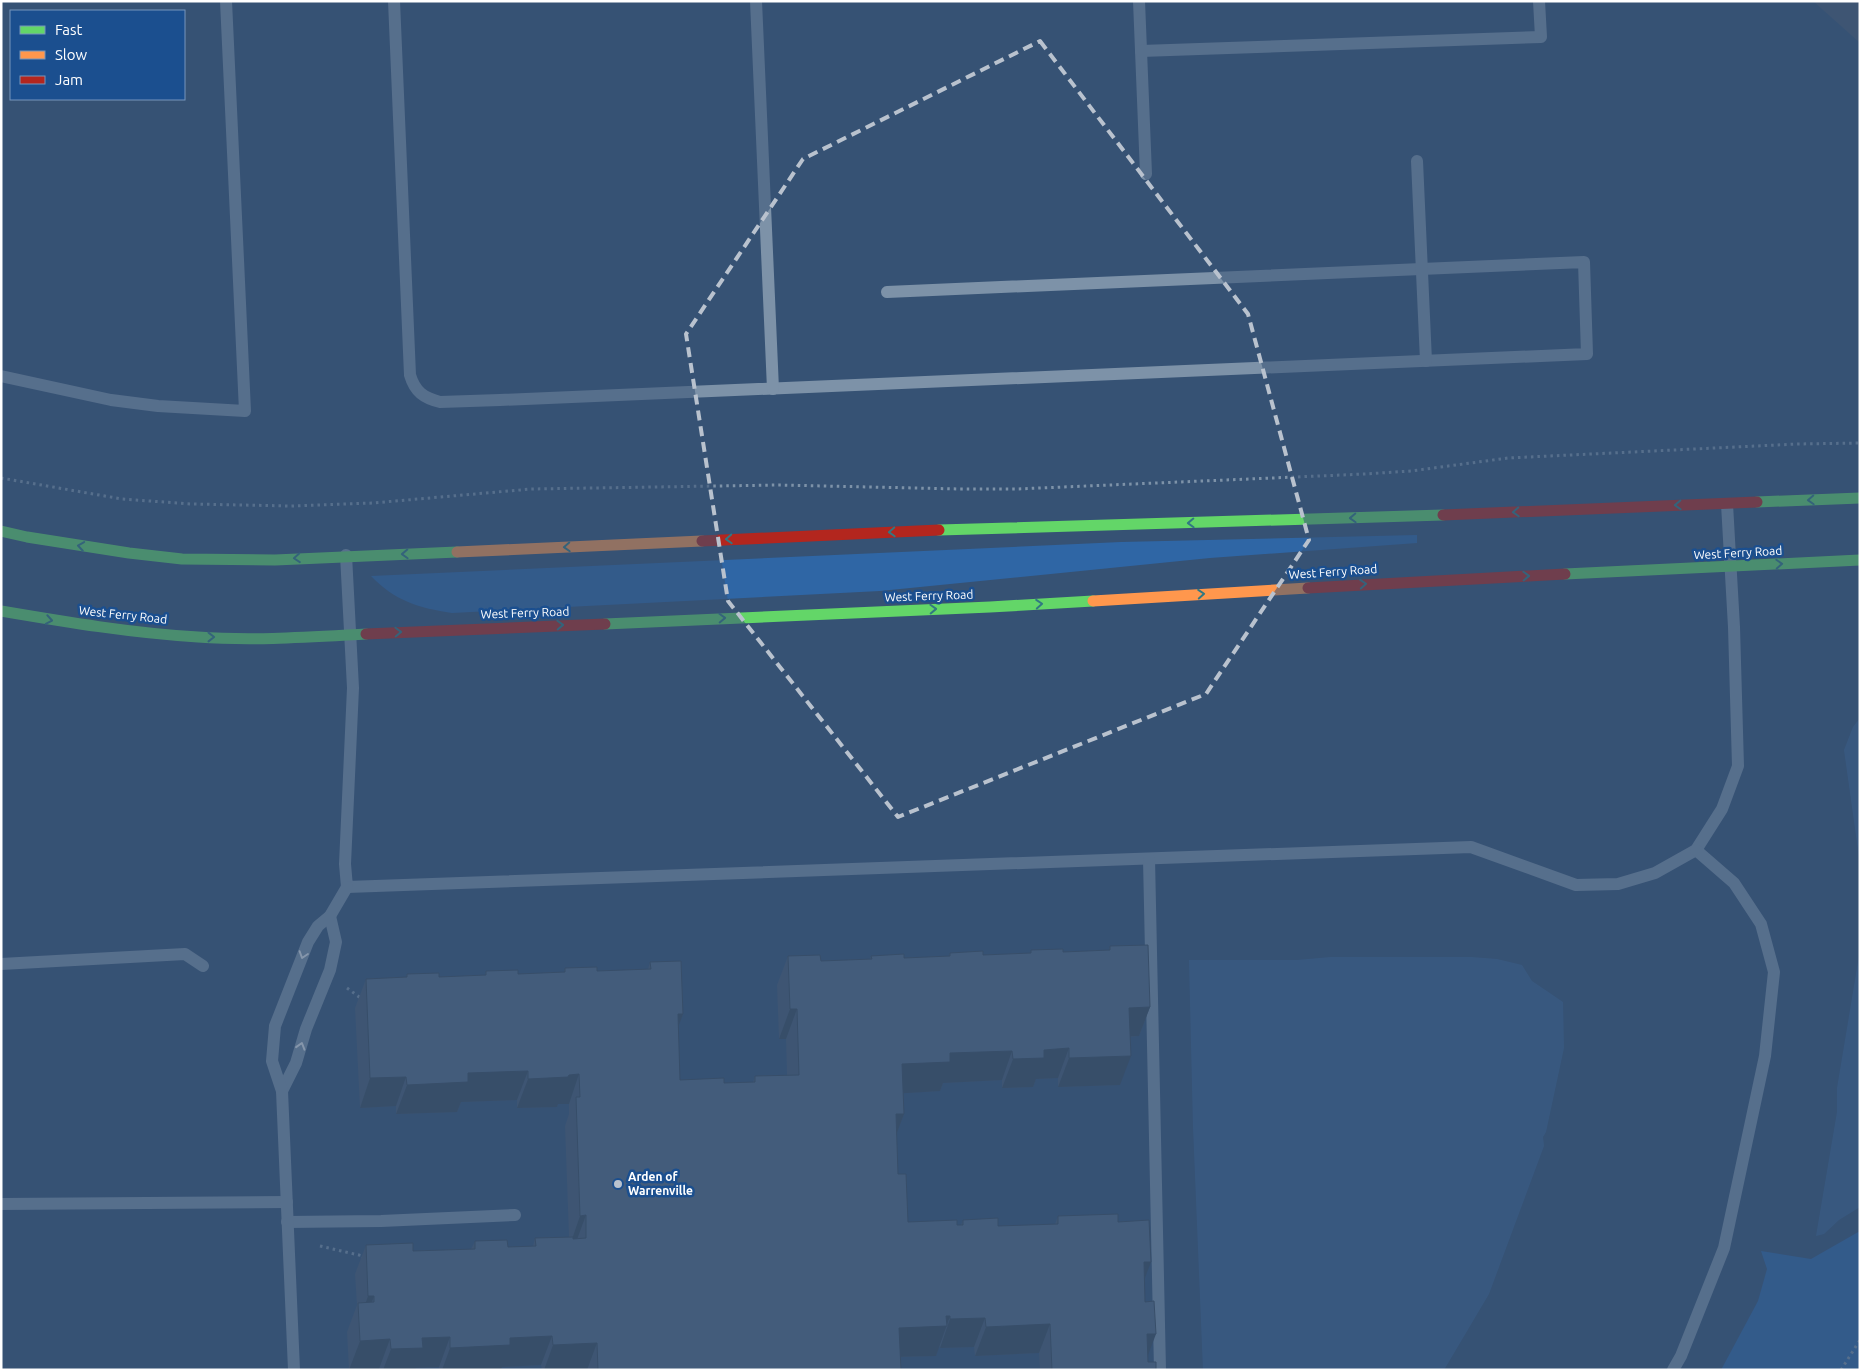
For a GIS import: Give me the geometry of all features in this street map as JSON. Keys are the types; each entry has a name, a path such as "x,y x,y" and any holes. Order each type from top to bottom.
{"main road":[{"path":"1,531 129,553 182,559 275,560 346,555 950,530 1316,519 1860,498"},
{"name":"West Ferry Road","path":"1,611 94,628 199,637 286,638 990,607 1452,579 1860,560"}],"lane":[{"path":"1,376 71,392 130,402 158,406 245,411 226,1"},
{"path":"394,1 410,375 413,385 418,392 440,402 1587,354 1584,262 887,292"},
{"path":"756,1 773,389"},
{"path":"1139,1 1146,174"},
{"path":"1141,51 1540,37 1539,1"},
{"path":"1417,161 1426,360"},
{"path":"346,887 1471,847 1576,885 1618,884 1655,873 1696,850 1722,809 1738,766 1734,616 1727,504"},
{"path":"294,1370 282,1091 272,1061 276,1026 308,942 318,926 330,916 346,887 345,864 353,688 346,555"},
{"path":"1673,1370 1681,1356 1724,1248 1766,1056 1774,972 1761,924 1734,883 1696,850"},
{"path":"1149,858 1160,1370"},
{"path":"282,1091 296,1063 306,1029 330,970 336,942 330,916"},
{"path":"1,964 185,954 203,966"},
{"path":"1,1204 287,1202"},
{"path":"287,1222 381,1221 515,1215"}],"path":[{"path":"1,478 122,499 191,504 318,506 531,489 779,485 960,489 1037,488 1365,474 1508,458 1792,444 1860,443"},
{"path":"346,987 364,1001"},
{"path":"312,1244 363,1256 364,1265"},
{"path":"1841,1370 1860,1340"}],"highlighted area":[{"path":"1040,41 1248,314 1309,540 1206,694 898,817 728,601 686,334 803,159"}],"shaded area":[{"path":"1417,535 1417,543 1210,558 880,591 452,613 429,609 408,602 389,592 371,576 1121,542"},
{"path":"1860,718 1860,864 1844,750 1853,727"},
{"path":"1860,950 1860,1207 1839,1220 1824,1234 1816,1236 1837,1112 1837,1088"},
{"path":"1331,957 1471,957 1497,959 1522,965 1532,981 1563,1002 1564,1048 1546,1132 1543,1137 1544,1146 1489,1294 1444,1370 1203,1370 1193,1126 1189,960 1297,960"},
{"path":"1860,1231 1860,1370 1721,1370 1758,1301 1767,1269 1761,1251 1811,1259"}],"building":[{"name":"Arden of Warrenville","path":"1148,945 1150,1007 1129,1008 1131,1056 1069,1058 1069,1048 1044,1050 1044,1058 1013,1059 1012,1051 950,1053 950,1062 902,1064 904,1114 896,1114 898,1174 906,1174 908,1222 957,1220 957,1225 963,1225 963,1220 998,1218 998,1226 1058,1224 1058,1216 1118,1214 1118,1222 1149,1220 1151,1262 1144,1262 1145,1302 1154,1301 1156,1334 1147,1334 1148,1362 1156,1362 1156,1370 1052,1370 1050,1324 986,1327 985,1318 950,1319 950,1316 946,1316 947,1326 899,1328 901,1370 598,1370 597,1343 553,1345 552,1336 510,1338 510,1345 450,1348 450,1337 422,1338 423,1348 391,1349 390,1339 360,1341 358,1303 374,1302 374,1296 368,1296 366,1245 413,1243 413,1251 475,1249 475,1241 507,1240 508,1247 536,1246 535,1238 586,1238 586,1215 580,1216 576,1097 580,1097 579,1074 569,1075 568,1077 528,1079 528,1071 468,1073 468,1082 407,1085 406,1077 370,1078 366,979 407,977 407,974 439,973 439,977 486,975 486,971 518,970 518,974 565,972 565,968 597,967 597,971 651,969 650,962 681,961 683,1014 678,1014 680,1080 724,1078 724,1083 755,1082 755,1076 799,1075 797,1009 790,1009 788,956 820,955 821,961 872,959 871,956 904,954 904,958 950,956 950,953 983,951 983,955 1031,953 1031,950 1063,949 1063,952 1110,950 1110,946"}],"traffic: fast":[{"path":"1757,502 1860,498"},
{"path":"939,530 1443,515"},
{"path":"1,531 27,537 129,553 182,559 275,560 457,552"},
{"path":"1565,574 1860,560"},
{"path":"605,624 1093,601"},
{"path":"1,611 123,630 198,637 261,639 366,634"}],"traffic: slow":[{"path":"457,552 702,541"},
{"path":"1093,601 1308,588"}],"traffic: jam":[{"path":"1443,515 1757,502"},
{"path":"702,541 939,530"},
{"path":"1308,588 1565,574"},
{"path":"366,634 605,624"}],"place":[{"name":"Arden of Warrenville","path":"618,1184"}]}
